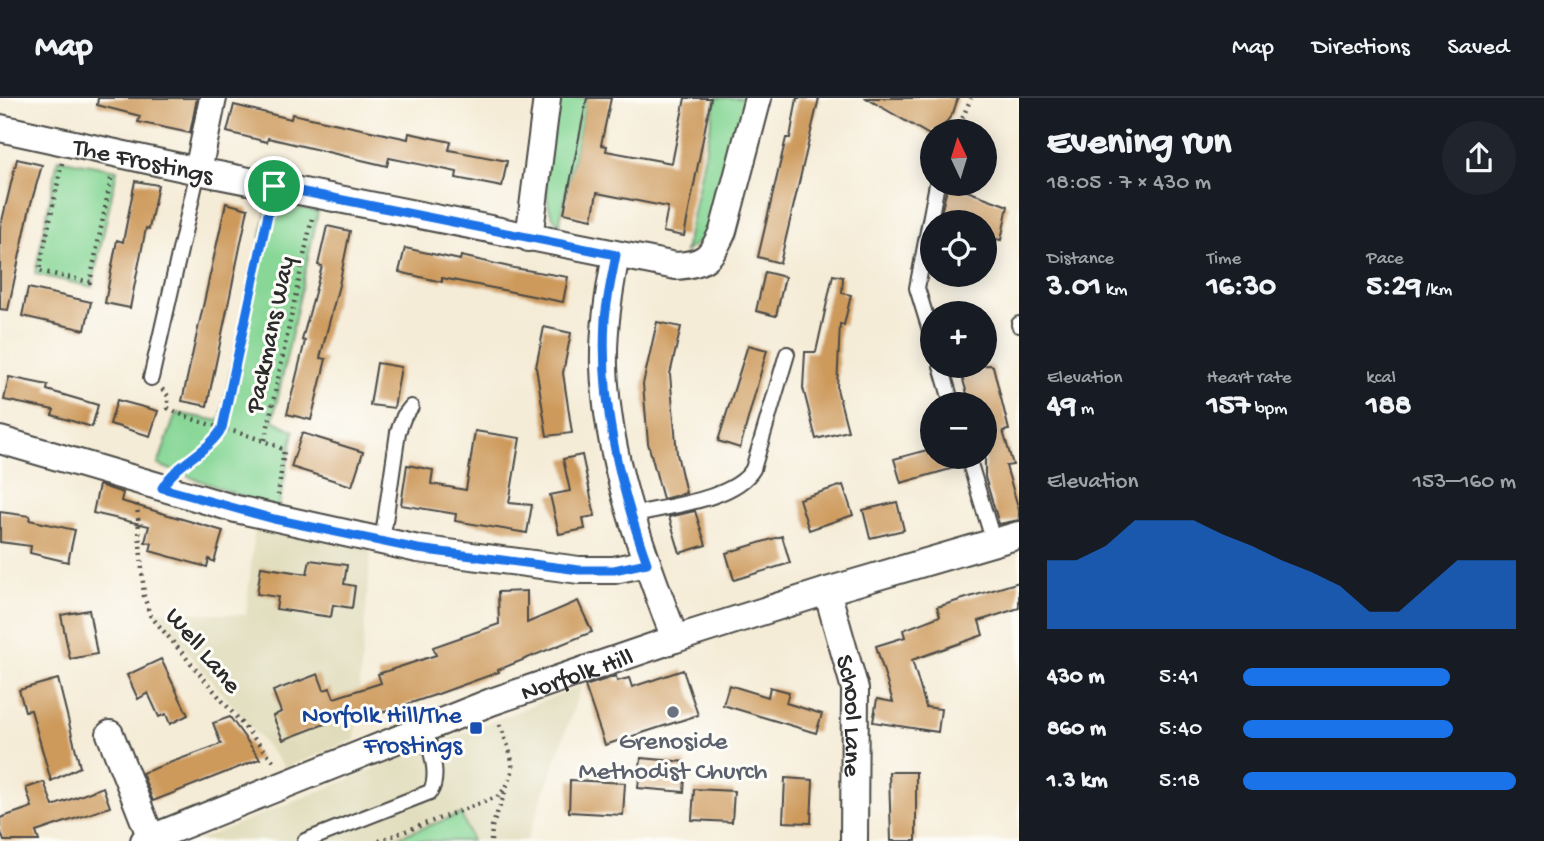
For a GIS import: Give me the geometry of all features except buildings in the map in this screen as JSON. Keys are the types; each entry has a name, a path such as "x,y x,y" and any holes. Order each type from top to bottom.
{"street":[{"path":"198,171 214,98"},
{"path":"529,238 547,98"},
{"name":"The Frostings","path":"0,128 198,171 676,266 690,265 712,254 723,230 758,98"},
{"path":"616,255 605,317 604,366 616,460 630,516 675,639"},
{"path":"0,440 274,519 418,549 579,570 614,570 647,563"},
{"name":"Norfolk Hill","path":"148,840 491,702 675,639 1019,535"},
{"name":"School Lane","path":"827,591 855,689 854,841"},
{"path":"110,734 148,840"}],"lane":[{"path":"151,379 198,171"},
{"path":"921,301 917,288 935,196"},
{"path":"630,516 719,495 747,480 753,469 787,354"},
{"path":"382,542 398,432 411,407"},
{"path":"972,469 994,543"},
{"path":"305,841 430,792 435,785 435,776 425,729"}],"path":[{"path":"962,119 971,98"},
{"path":"67,143 39,271 90,282 116,153"},
{"name":"Packmans Way","path":"162,488 170,474 216,437 222,428 274,186"},
{"name":"Packmans Way","path":"265,440 317,194"},
{"name":"Packmans Way","path":"151,379 168,396 168,408 181,415 265,440 284,450 274,519"},
{"name":"Well Lane","path":"135,478 144,596 150,615 291,781"},
{"path":"491,702 513,761 513,772 492,827 491,841"},
{"path":"379,841 497,797 506,789"}],"shaded area":[{"path":"255,526 371,550 355,740 285,768 153,611 246,615"},
{"path":"582,685 527,841 196,841"}],"green space":[{"path":"557,98 587,98 559,225 551,213 546,182"},
{"path":"716,98 749,98 718,205 701,240 685,252"},
{"path":"58,159 117,170 92,287 35,274"},
{"path":"269,200 318,212 273,420 294,431 278,510 158,465 176,413 220,421"},
{"path":"461,814 472,841 387,841"}],"place":[{"name":"Grenoside Methodist Church","path":"673,712"},
{"name":"Norfolk Hill/The Frostings","path":"476,728"}],"route":[{"path":"274,186 616,255 605,317 604,366 608,411 616,460 630,516 647,563 614,570 579,570 418,549 274,519 162,488 170,474 216,437 222,428 274,186"}]}
